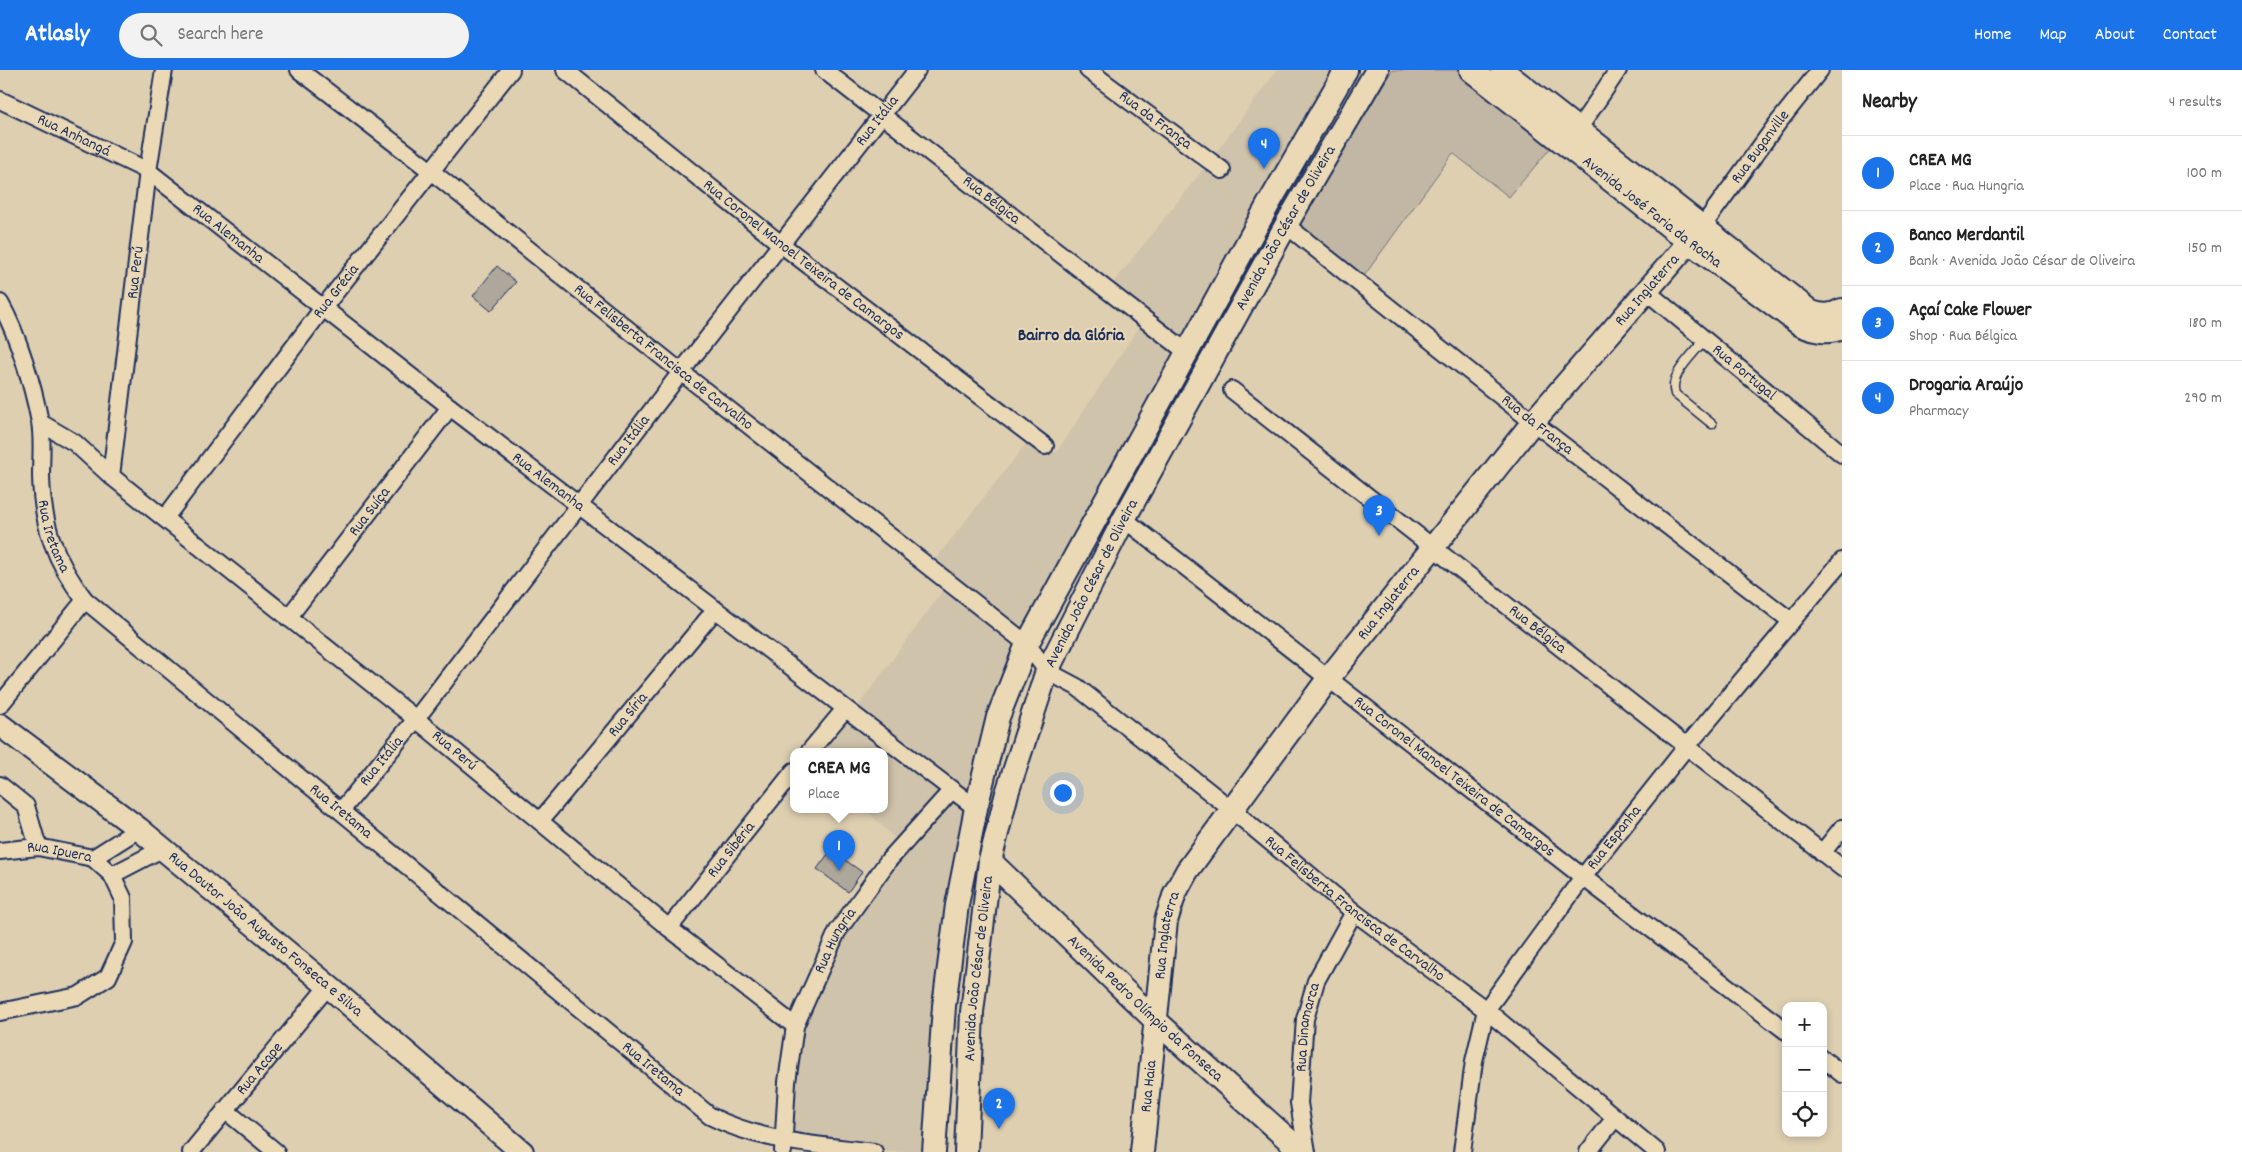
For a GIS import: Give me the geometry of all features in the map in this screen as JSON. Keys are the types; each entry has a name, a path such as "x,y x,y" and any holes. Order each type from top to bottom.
{"street":[{"name":"Rua Perú","path":"111,476 148,171 164,70"},
{"name":"Rua Felisberta Francisca de Carvalho","path":"299,70 431,171 681,372 1027,644 1047,671 1077,687 1231,809 1354,912 1486,1010 1657,1152"},
{"name":"Rua Grécia","path":"165,518 323,308 511,70"},
{"name":"Rua Coronel Manoel Teixeira de Camargos","path":"564,70 782,245 1045,446"},
{"name":"Rua Bélgica","path":"824,70 1188,353"},
{"name":"Rua Itália","path":"341,811 416,719 681,372 917,70"},
{"name":"Rua da França","path":"1088,70 1222,170"},
{"name":"Avenida João César de Oliveira","path":"934,1152 944,1006 957,905 976,808 998,718 1027,644 1268,205 1346,70"},
{"name":"Avenida João César de Oliveira","path":"966,1152 972,1012 990,862 1006,793 1047,671 1124,519 1286,225 1377,70"},
{"name":"Avenida José Faria da Rocha","path":"1471,70 1695,234"},
{"name":"Avenida José Faria da Rocha","path":"1502,70 1577,131 1801,325 1813,330 1828,332 1841,327"},
{"path":"1577,131 1618,70"},
{"name":"Rua Buganville","path":"1695,234 1820,70"},
{"name":"Rua Anhangá","path":"0,100 148,171"},
{"name":"Rua Alemanha","path":"148,171 450,407 951,791"},
{"name":"Rua da França","path":"1286,225 1533,422 1791,621"},
{"name":"Rua Inglaterra","path":"1156,1020 1166,920 1174,893 1187,871 1328,679 1433,550 1533,422 1695,234"},
{"name":"Rua Portugal","path":"1646,290 1842,454"},
{"name":"Rua Iretama","path":"0,303 13,326 40,424 42,495 45,520 55,551 68,579 85,600 710,1116 730,1127 783,1147 874,1152"},
{"name":"Rua Bélgica","path":"1232,390 1433,550 1842,868"},
{"name":"Rua Suíça","path":"288,618 450,407"},
{"name":"Rua Perú","path":"40,424 75,443 111,476 416,719 669,928 795,1026"},
{"path":"41,445 75,443"},
{"name":"Rua Coronel Manoel Teixeira de Camargos","path":"1124,519 1328,679 1782,1028"},
{"name":"Rua Espanha","path":"1462,1152 1474,1060 1486,1010 1584,877 1687,746 1842,561"},
{"path":"0,705 85,600"},
{"name":"Rua Síria","path":"540,821 715,610"},
{"path":"1027,644 1043,646 1065,636"},
{"path":"812,748 844,709"},
{"name":"Rua Doutor João Augusto Fonseca e Silva","path":"0,725 139,829 328,986 522,1152"},
{"name":"Rua Sibéria","path":"669,928 790,776"},
{"path":"0,785 26,806 38,847"},
{"path":"951,791 976,808"},
{"name":"Rua Hungria","path":"783,1147 787,1082 795,1026 837,932 888,861 951,791"},
{"path":"1822,853 1842,828"},
{"path":"93,858 139,829"},
{"name":"Rua Ipuera","path":"0,851 38,847 93,858 112,876"},
{"path":"0,1012 78,996 108,977 124,942 123,898 112,876 162,848"},
{"name":"Avenida Pedro Olímpio da Fonseca","path":"990,862 1156,1020 1302,1152"},
{"name":"Rua Dinamarca","path":"1307,1152 1299,1103 1305,1019 1316,981 1354,912"},
{"name":"Rua Acape","path":"191,1152 328,986"},
{"name":"Rua Haia","path":"1142,1152 1156,1020"},
{"path":"1827,1062 1842,1074"},
{"path":"225,1110 276,1152"},
{"path":"1588,1152 1615,1118"}],"lane":[{"path":"1705,340 1675,377 1672,387 1675,394 1712,424"}],"shaded area":[{"path":"1277,70 1344,70 994,713 933,1152 778,1152 794,1009 897,840 869,813 888,813 888,748 812,748 856,709 953,577 934,561 1033,435 1056,453 1146,316 1110,287 1209,162"},
{"path":"1392,70 1460,70 1553,145 1509,197 1453,153 1364,276 1300,225"}],"building":[{"path":"497,266 516,282 491,311 473,296"},
{"path":"831,850 862,872 848,892 817,869"}],"place":[{"name":"Drogaria Araújo","path":"1264,169"},
{"name":"Açaí Cake Flower","path":"1379,536"},
{"name":"CREA MG","path":"839,871"},
{"name":"Banco Merdantil","path":"999,1129"}],"district":[{"name":"Bairro da Glória","path":"1071,336"}]}
